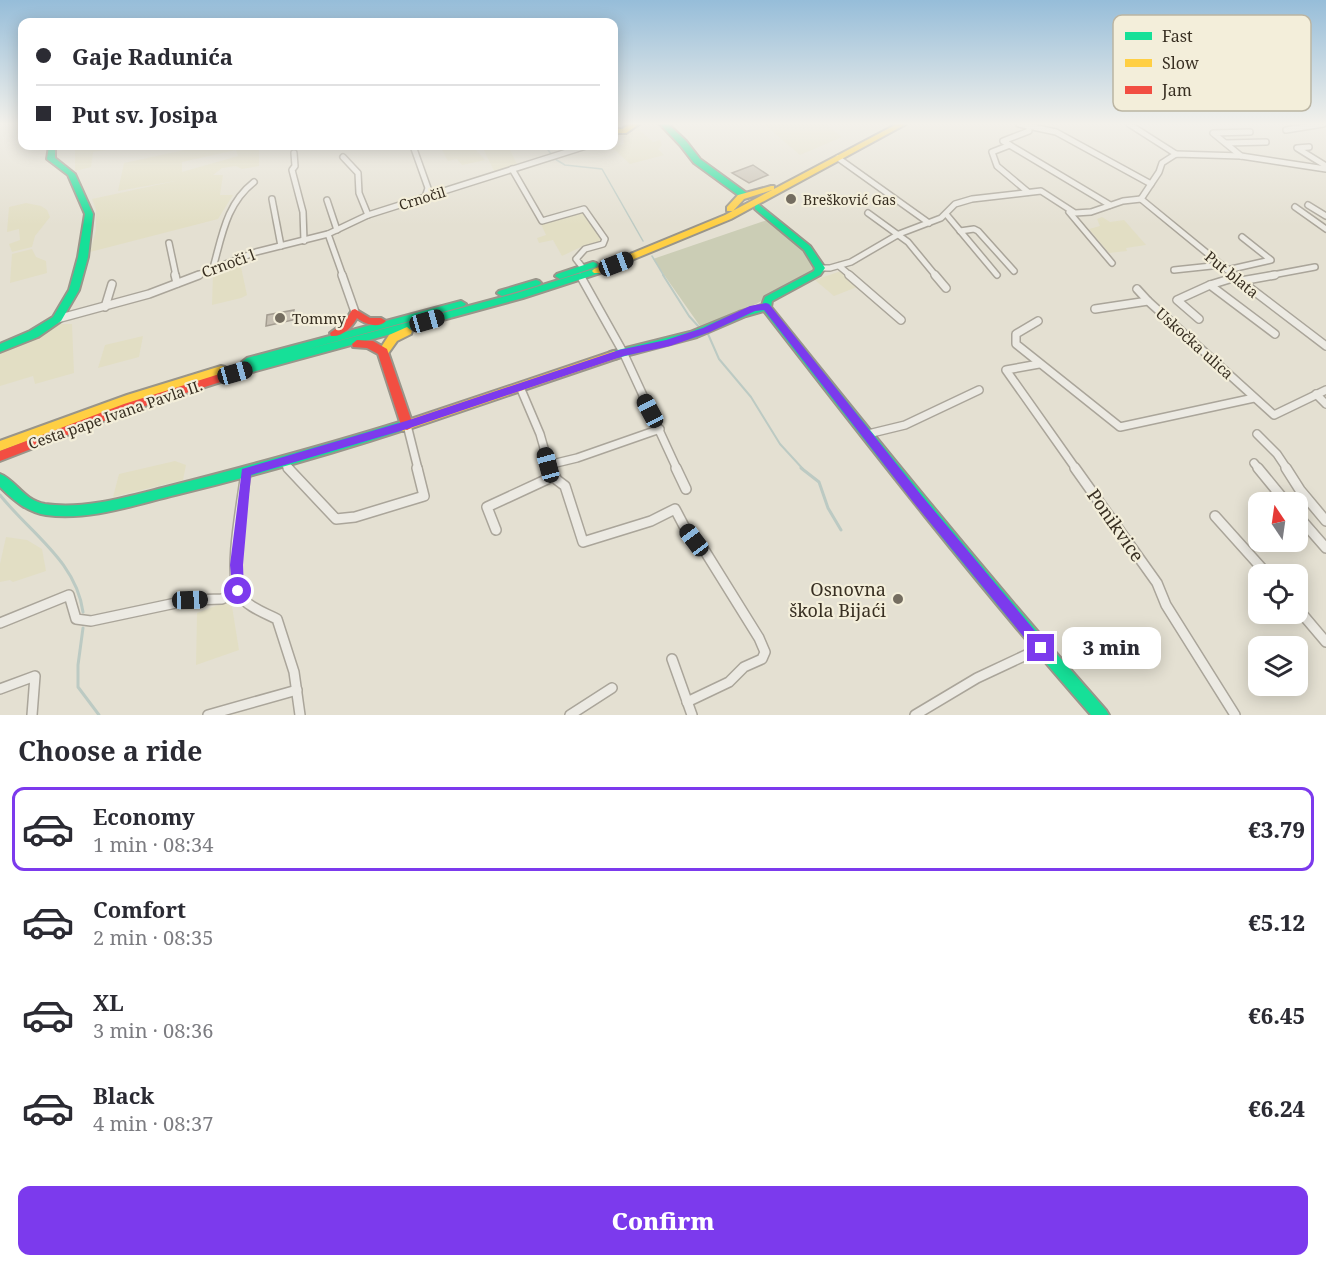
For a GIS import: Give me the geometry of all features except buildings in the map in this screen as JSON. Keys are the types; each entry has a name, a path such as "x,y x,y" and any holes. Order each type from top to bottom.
{"main road":[{"path":"0,348 34,334 57,319 74,290 83,257 89,214 71,174 51,157"},
{"path":"694,157 745,196"},
{"name":"Cesta pape Ivana Pavla II.","path":"729,213 827,157"},
{"name":"Cesta pape Ivana Pavla II.","path":"0,456 128,407 217,378 427,321 582,273 636,249 729,213 801,179 837,158"},
{"path":"771,188 745,196 732,204 729,213 741,216 793,187 801,179"},
{"path":"758,207 807,248 820,268 817,273 768,299 766,306"},
{"name":"Cesta pape Ivana Pavla II.","path":"0,446 167,386 302,346 582,273"},
{"path":"0,479 18,498 43,508 66,510 117,504 284,463 407,425 622,352 666,343 706,330 753,308 766,306"},
{"path":"766,306 918,500 1041,648 1101,715"},
{"path":"302,346 313,339 339,332 348,325 355,312 368,321 378,322 398,317 411,318"},
{"path":"383,352 393,338 427,321"},
{"path":"315,351 324,352 369,344 383,352 407,425"}],"street":[{"path":"294,157 295,166 292,170 303,212 304,241"},
{"path":"343,157 358,173 359,193 368,215"},
{"path":"417,157 428,188 425,197"},
{"name":"Crnočil","path":"328,234 368,215 549,157"},
{"path":"994,157 997,166 1028,192"},
{"path":"1031,157 1110,205"},
{"path":"1103,157 1151,184"},
{"path":"1070,212 1091,212 1110,205 1141,199 1159,172 1162,163 1171,157"},
{"path":"1251,157 1326,168"},
{"path":"1311,157 1326,168"},
{"path":"837,158 928,223"},
{"path":"512,169 542,221 584,209 605,239 603,244 585,249 576,259 660,429 686,489"},
{"path":"213,268 220,246 221,231 231,207 243,188 254,182"},
{"path":"820,268 839,266 872,252 897,235 946,214 952,205 1028,192 1045,192 1070,212 1112,263"},
{"path":"272,199 281,246"},
{"name":"Put blata","path":"1141,199 1238,279 1326,346"},
{"path":"327,200 337,230"},
{"path":"1308,205 1326,216"},
{"path":"1295,207 1326,229"},
{"path":"868,213 908,242 946,288"},
{"path":"946,214 997,275"},
{"path":"960,231 974,229 978,231 1014,271"},
{"path":"328,234 355,312"},
{"name":"Crnoči l","path":"57,319 105,307 177,283 256,252 328,234"},
{"path":"1227,270 1271,260 1242,237"},
{"path":"169,243 177,283"},
{"path":"1174,270 1221,265"},
{"path":"839,266 901,320"},
{"path":"1199,319 1177,300 1210,285 1315,267"},
{"path":"105,307 112,284"},
{"path":"1210,285 1275,334"},
{"path":"1137,290 1148,301"},
{"name":"Uskočka ulica","path":"1095,309 1148,301 1274,415 1316,394"},
{"path":"1038,321 1016,334 1016,344 1120,427 1254,398"},
{"name":"Ponikvice","path":"1039,364 1006,370 1158,583 1166,605 1235,715"},
{"path":"520,387 540,434 548,465 554,476 565,486 583,542 651,521 675,509 685,528 707,554 759,638 765,652 762,659 744,667 729,682 687,702"},
{"path":"868,434 905,425 978,390"},
{"path":"1326,390 1316,394 1326,404"},
{"path":"284,463 336,519 355,517 423,496 407,425"},
{"path":"548,465 577,458 660,429"},
{"path":"1257,434 1277,454 1300,490 1326,520"},
{"path":"1254,463 1279,492"},
{"path":"246,472 236,565 238,591 249,603 277,619 294,672 300,715"},
{"path":"496,530 487,507 554,476"},
{"path":"1215,516 1258,564"},
{"path":"1308,527 1326,548"},
{"path":"0,622 69,595 76,619 91,621 190,600 222,599 238,591"},
{"path":"1308,621 1326,642"},
{"path":"915,715 977,678 1041,648"},
{"path":"672,659 692,715"},
{"path":"0,689 35,676 32,715"},
{"path":"572,714 612,688"},
{"path":"207,715 297,690"}],"shaded area":[{"path":"75,157 92,157 91,167 75,171"},
{"path":"150,157 203,157 182,162 182,172 233,157 259,157 259,166 242,169 236,166 222,168 213,175 223,175 220,195 233,195 218,219 90,252 96,230 96,210 92,199 175,181 118,191 124,163"},
{"path":"446,157 483,157 485,160 462,165 457,159 448,161"},
{"path":"487,157 514,157 518,166 495,173"},
{"path":"623,157 655,157 630,164"},
{"path":"26,203 41,206 47,210 50,217 35,236 32,247 12,252 9,244 20,240 19,229 7,232 9,207"},
{"path":"581,211 601,239 599,242 588,247 583,246 562,256 553,240 539,243 537,238 546,235 541,224"},
{"path":"1102,217 1110,222 1124,220 1146,245 1126,248 1127,251 1109,253 1089,229 1100,226 1097,219"},
{"path":"32,249 36,257 46,261 47,273 10,283 12,254"},
{"path":"234,264 241,267 247,295 212,305 213,272"},
{"path":"841,271 857,287 834,296 815,280"},
{"path":"60,324 72,324 74,373 35,384 33,376 0,386 0,352"},
{"path":"143,336 139,357 98,368 105,345"},
{"path":"175,461 186,465 183,480 113,497 119,474"},
{"path":"6,537 27,540 42,549 46,571 13,582 10,580 0,582 0,564"},
{"path":"231,600 239,650 196,665 197,613"}],"green space":[{"path":"770,219 811,256 818,267 812,274 756,304 702,329 653,259"}],"waterway":[{"path":"555,159 565,165 602,169 643,241"},
{"path":"652,256 664,276"},
{"path":"663,275 689,316 699,327"},
{"path":"708,334 719,359 751,397 780,444 803,469"},
{"path":"801,468 819,482 828,508 841,530"},
{"path":"0,495 62,563 79,594 83,612"},
{"path":"83,628 78,665 78,687 99,715"}],"traffic: fast":[{"path":"0,348 34,334 57,319 74,290 83,257 89,214 71,174 51,157"},
{"path":"694,157 745,196"},
{"path":"758,207 807,248 820,268 817,273 768,299 766,307 972,565 1101,715"},
{"path":"560,276 593,265"},
{"path":"245,370 520,296 597,271"},
{"path":"502,293 536,283"},
{"path":"247,362 461,304"},
{"path":"614,355 694,334 742,314 766,307"},
{"path":"0,479 20,498 37,507 59,511 91,509 229,476 403,426"}],"traffic: slow":[{"path":"597,271 728,217 840,157"},
{"path":"730,209 741,197 771,188"},
{"path":"383,352 393,338 407,331"},
{"path":"403,426 614,355"},
{"path":"0,446 131,398 221,370"}],"traffic: jam":[{"path":"335,333 348,325 355,312 368,321 381,321"},
{"path":"357,344 369,344 383,352 407,425"},
{"path":"0,456 128,407 245,370"}],"place":[{"name":"Brešković Gas","path":"791,199"},
{"name":"Tommy","path":"280,318"},
{"name":"Osnovna škola Bijaći","path":"898,599"}],"route":[{"path":"238,591 236,565 246,472 284,463 407,425 622,352 666,343 706,330 753,308 766,306 918,500 1041,648"}]}
